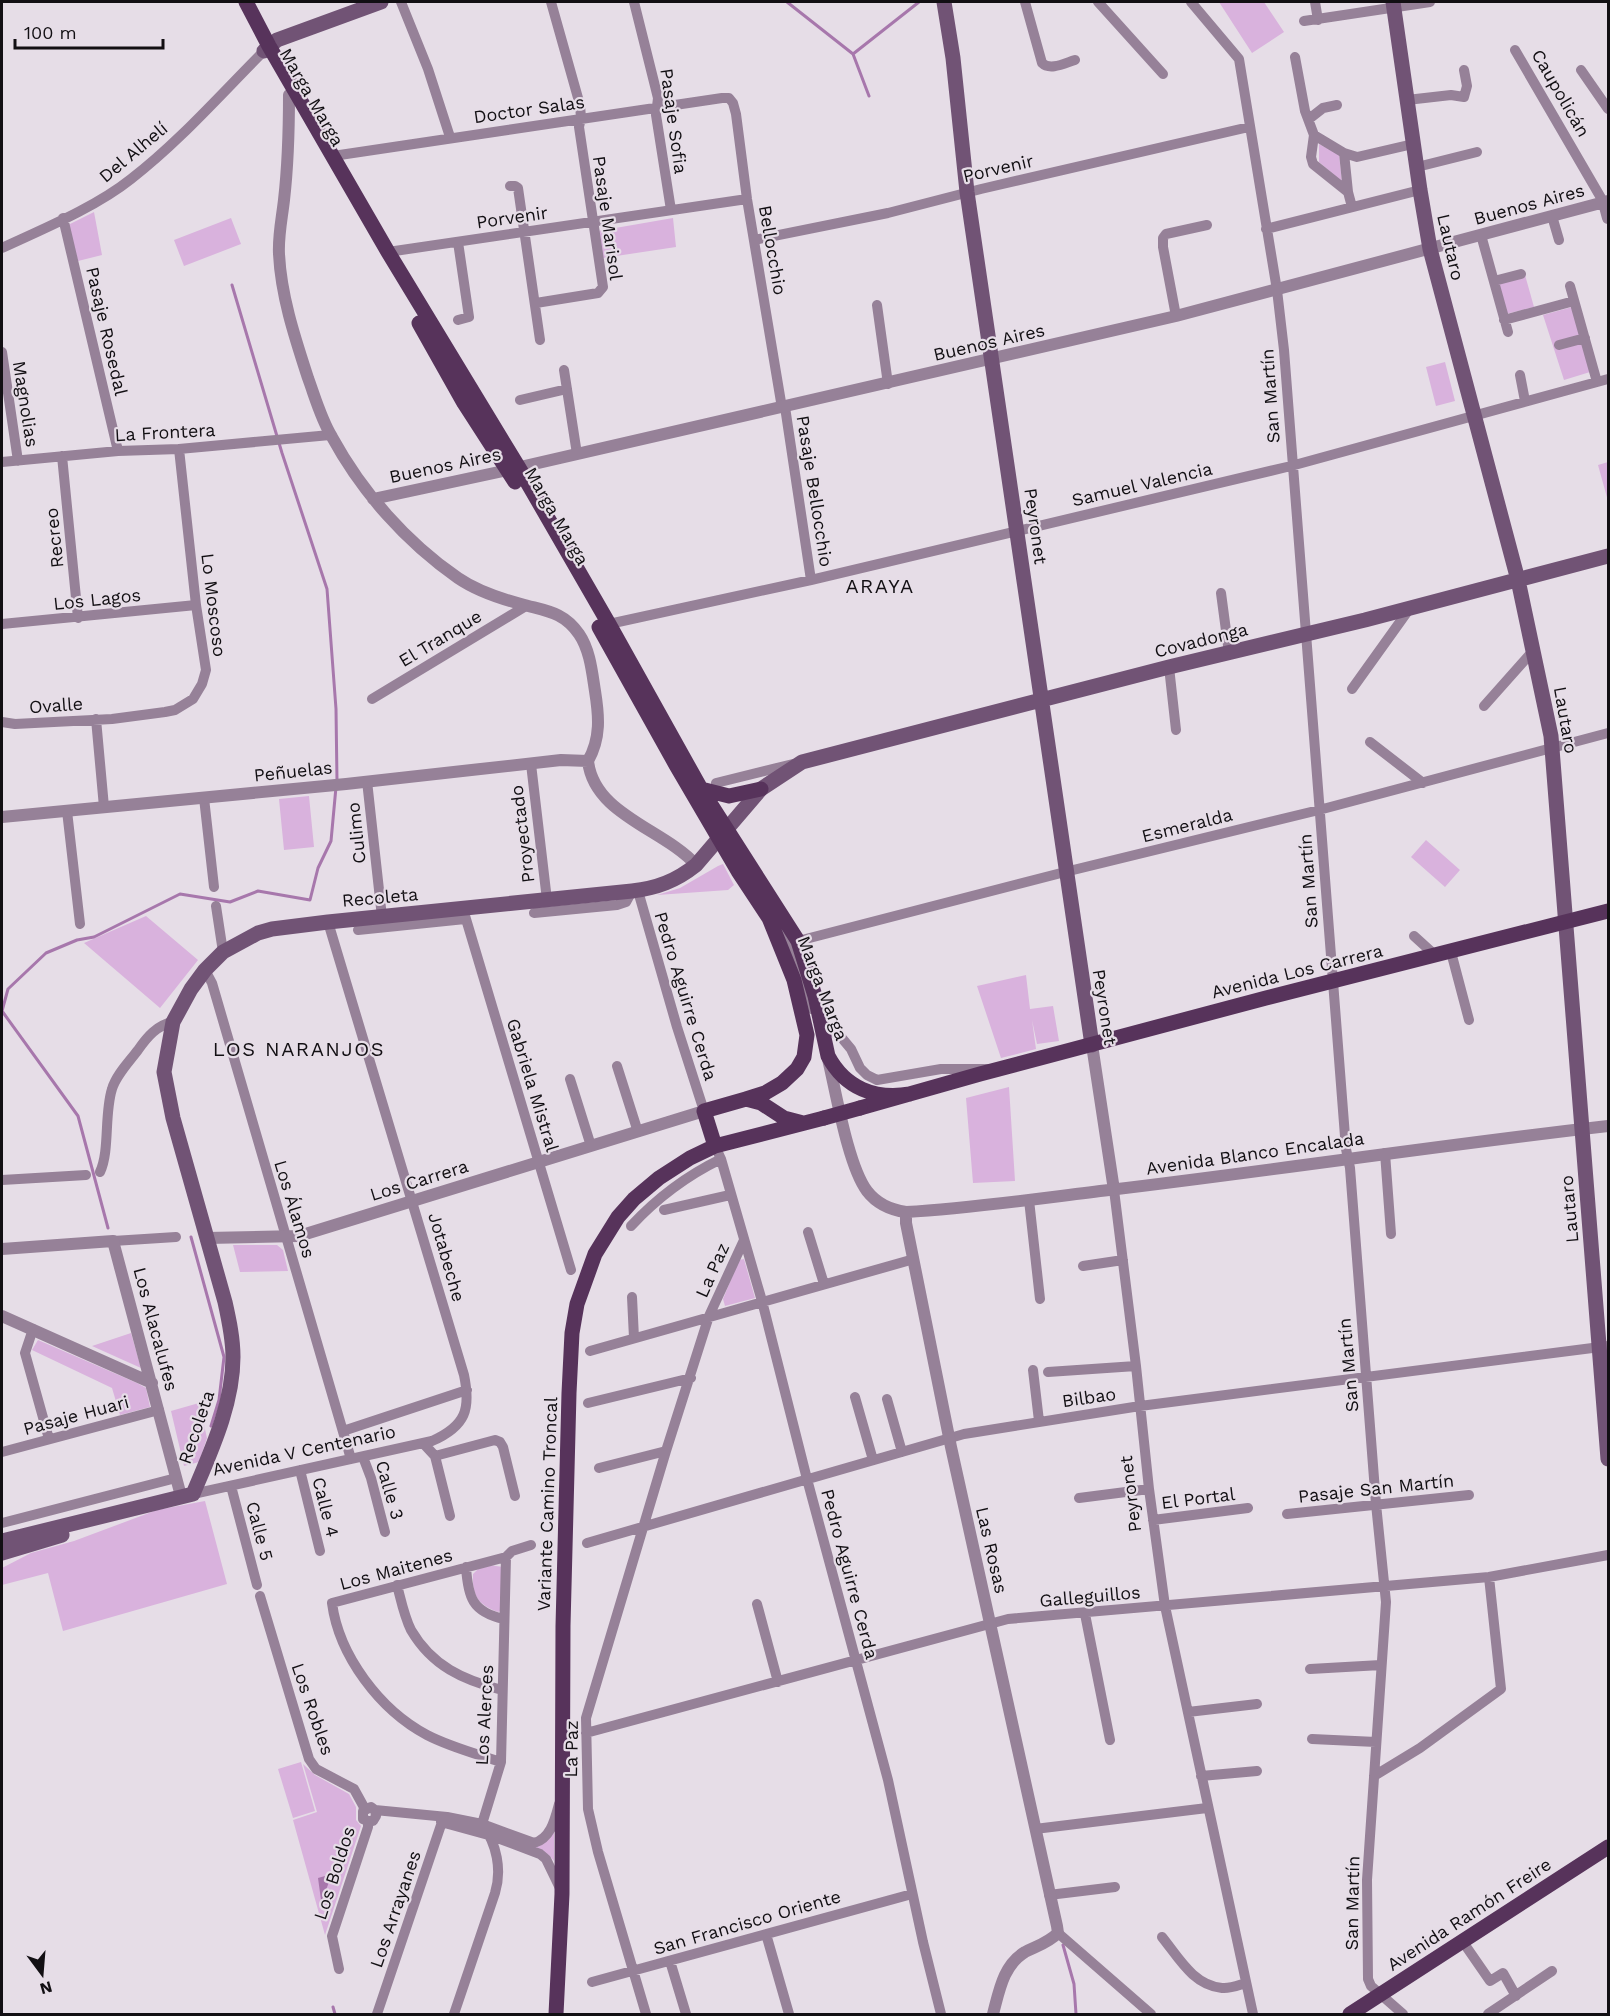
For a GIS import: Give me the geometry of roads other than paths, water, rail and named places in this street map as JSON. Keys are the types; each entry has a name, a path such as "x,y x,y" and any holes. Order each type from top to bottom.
{"main road":[{"name":"Marga Marga","path":"238,2 333,156 773,922"},
{"name":"Marga Marga","path":"246,2 289,95 464,403 513,469 609,624 701,789 724,835 798,941 815,996 828,1056"},
{"path":"267,49 277,40 381,2"},
{"name":"Peyronet","path":"944,2 953,58 967,192 1092,1045"},
{"name":"Lautaro","path":"1394,4 1430,249 1518,580 1552,748 1582,1129 1604,1347 1608,1459"},
{"name":"Covadonga","path":"724,835 761,789 802,762 1608,556"},
{"path":"701,789 729,796 761,789"},
{"name":"Recoleta","path":"187,1495 226,1408 232,1368 231,1329 173,1118 164,1072 172,1022 205,970 223,952 258,933 272,929 382,917 464,914 547,900 661,886 684,875 696,866 724,835"},
{"name":"Avenida Los Carrera","path":"804,1124 995,1070 1608,910"},
{"path":"718,1153 704,1111 765,1093 790,1076 804,1057 807,1042 804,1016 773,922"},
{"path":"828,1056 844,1078 860,1089 887,1096 910,1094"},
{"path":"746,1100 760,1103 784,1118 804,1124"},
{"name":"Variante Camino Troncal","path":"556,2014 562,1894 563,1626 569,1404 572,1333 577,1304 595,1254 618,1217 634,1199 659,1178 690,1158 718,1153 804,1124"},
{"name":"Avenida V Centenario","path":"3,1544 70,1533 158,1502 187,1495"},
{"name":"Avenida Ramón Freire","path":"1350,2014 1608,1847"}],"street":[{"path":"401,2 428,69 450,138"},
{"name":"Pasaje Marisol","path":"536,303 598,293 603,286 579,127 580,105 551,2"},
{"name":"Pasaje Sofia","path":"634,2 658,98 656,115 671,210"},
{"path":"1025,2 1042,63 1046,67 1051,67 1075,60"},
{"path":"1098,2 1163,74"},
{"name":"San Martín","path":"1191,2 1239,59 1277,290 1284,351 1319,810 1386,1602 1367,1880 1368,1979 1371,1986 1403,2014"},
{"path":"1315,2 1318,20"},
{"path":"1304,21 1394,4 1430,2"},
{"name":"Del Alhelí","path":"2,245 63,218 132,179 196,120 267,49"},
{"name":"Caupolicán","path":"1515,50 1606,202 1608,218"},
{"path":"1295,57 1305,111 1314,135 1311,157 1313,164 1348,192"},
{"path":"1407,100 1451,94 1464,97 1467,86 1464,70"},
{"path":"1581,70 1608,109"},
{"path":"289,95 288,150 279,252 282,286 304,363 330,435 373,499 419,547 460,579 481,592 526,606 548,610 570,624 580,635 590,657 598,713 596,746 588,761 592,780 613,806 685,853 696,866"},
{"name":"Doctor Salas","path":"333,156 729,98"},
{"name":"Bellocchio","path":"729,98 736,114 747,199 784,407"},
{"path":"1309,119 1323,108 1337,105"},
{"name":"Porvenir","path":"754,240 888,213 967,192 1249,127"},
{"path":"1314,135 1344,153 1356,157 1413,144"},
{"path":"1417,167 1477,152"},
{"path":"1344,153 1352,207"},
{"path":"510,186 518,188 540,340"},
{"path":"1266,229 1420,190"},
{"name":"Porvenir","path":"388,252 747,199"},
{"name":"Buenos Aires","path":"373,499 888,384 1176,316 1606,202"},
{"path":"1552,216 1559,240"},
{"name":"Pasaje Rosedal","path":"63,218 118,451"},
{"path":"1176,316 1163,247 1164,238 1166,234 1207,225"},
{"path":"1480,235 1508,332"},
{"path":"458,242 469,317 458,320"},
{"path":"1494,281 1521,274"},
{"path":"1570,285 1585,338 1603,381"},
{"path":"1504,320 1574,301"},
{"path":"877,305 888,384"},
{"path":"1559,345 1585,338"},
{"name":"Magnolias","path":"2,352 18,461"},
{"path":"564,370 577,454"},
{"path":"1520,375 1525,401"},
{"name":"Samuel Valencia","path":"609,624 812,580 1291,466 1603,381"},
{"path":"520,400 567,389"},
{"name":"Pasaje Bellocchio","path":"784,407 812,580"},
{"name":"La Frontera","path":"2,462 330,435"},
{"name":"Lo Moscoso","path":"96,720 175,710 193,699 202,684 206,670 196,605 179,449"},
{"name":"Recreo","path":"62,456 78,618"},
{"path":"1221,593 1229,653"},
{"name":"Los Lagos","path":"2,624 196,605"},
{"name":"El Tranque","path":"372,699 526,606"},
{"path":"1352,689 1410,608"},
{"path":"1484,706 1533,651"},
{"path":"1169,667 1176,730"},
{"name":"Ovalle","path":"2,722 15,724 96,720 104,807"},
{"name":"Esmeralda","path":"798,941 1065,872 1319,810 1608,733"},
{"path":"1370,742 1423,783"},
{"name":"Peñuelas","path":"2,817 329,786 570,759 588,761"},
{"name":"Covadonga","path":"716,783 802,762"},
{"name":"Proyectado","path":"531,764 547,900"},
{"name":"Culimo","path":"367,781 382,917"},
{"path":"204,798 214,887"},
{"path":"67,811 80,924"},
{"name":"Recoleta","path":"534,913 617,905 626,902 635,891"},
{"name":"Pedro Aguirre Cerda","path":"635,891 704,1111"},
{"path":"216,906 223,952"},
{"name":"Recoleta","path":"358,930 464,914"},
{"name":"Gabriela Mistral","path":"464,914 571,1270"},
{"name":"Jotabeche","path":"328,922 413,1200 467,1390 465,1415 456,1427 446,1435 423,1443"},
{"path":"773,922 798,941"},
{"name":"Marga Marga","path":"773,922 790,949 828,1056 848,1142 860,1180 867,1192 878,1202 906,1212"},
{"path":"1414,936 1444,954 1469,1020"},
{"name":"Los Álamos","path":"205,970 212,983 351,1459"},
{"name":"Recoleta","path":"100,1172 104,1164 107,1113 112,1088 145,1041 161,1024 172,1022"},
{"name":"Marga Marga","path":"822,1024 846,1043 860,1068 867,1075 876,1080 887,1079"},
{"name":"Peyronet","path":"1092,1045 1114,1190 1165,1606 1253,2014"},
{"path":"617,1066 634,1133"},
{"name":"Avenida Los Carrera","path":"887,1079 941,1069 995,1070"},
{"path":"570,1079 591,1146"},
{"path":"621,1103 634,1133"},
{"name":"Los Carrera","path":"207,1238 299,1236 704,1111"},
{"name":"Avenida Blanco Encalada","path":"906,1212 1114,1190 1608,1126"},
{"name":"Pedro Aguirre Cerda","path":"718,1153 762,1301 807,1479 857,1659 888,1780 941,2014"},
{"name":"Variante Camino Troncal","path":"631,1226 648,1207 704,1167 718,1153"},
{"path":"1385,1154 1391,1234"},
{"path":"2,1180 86,1175"},
{"path":"664,1210 730,1194"},
{"path":"1029,1200 1040,1299"},
{"name":"Las Rosas","path":"906,1212 906,1223 950,1438 1058,1933"},
{"path":"808,1232 824,1284"},
{"path":"2,1249 176,1237"},
{"name":"La Paz","path":"645,2014 598,1852 588,1809 586,1718 709,1316 744,1240"},
{"name":"Los Alacalufes","path":"113,1241 176,1478 187,1495"},
{"path":"590,1351 914,1259"},
{"path":"1083,1266 1123,1260"},
{"path":"632,1297 634,1338"},
{"path":"2,1316 152,1383"},
{"path":"33,1329 25,1353 49,1439"},
{"name":"Bilbao","path":"587,1543 950,1438 1039,1421 1140,1406 1604,1347"},
{"path":"1047,1372 1136,1366"},
{"path":"1033,1370 1039,1421"},
{"path":"588,1403 691,1378"},
{"path":"343,1431 467,1390"},
{"path":"855,1397 873,1460"},
{"path":"886,1399 902,1452"},
{"name":"Pasaje Huari","path":"2,1452 159,1410"},
{"path":"435,1456 495,1440 500,1442 515,1496"},
{"path":"423,1443 435,1456 450,1516"},
{"name":"Avenida V Centenario","path":"187,1495 423,1443"},
{"path":"599,1468 666,1451"},
{"name":"Calle 3","path":"363,1456 385,1533"},
{"name":"Calle 4","path":"300,1470 321,1551"},
{"path":"3,1544 2,1523 176,1478"},
{"name":"Calle 5","path":"231,1486 259,1591"},
{"path":"1079,1498 1149,1489"},
{"name":"Pasaje San Martín","path":"1287,1514 1469,1495"},
{"name":"El Portal","path":"1153,1520 1248,1508"},
{"name":"Los Maitenes","path":"501,1762 441,1742 425,1734 390,1708 375,1692 356,1665 342,1639 332,1603 506,1557 512,1551 531,1545"},
{"name":"Galleguillos","path":"586,1733 1008,1619 1489,1577 1608,1555"},
{"name":"Los Alerces","path":"482,1824 501,1762 506,1557"},
{"path":"466,1567 469,1595 474,1602 486,1614 504,1619"},
{"path":"1374,1776 1420,1748 1501,1689 1489,1577"},
{"path":"397,1585 411,1630 429,1653 450,1671 464,1679 502,1690"},
{"name":"Los Robles","path":"259,1591 309,1759 316,1768 354,1789 371,1815"},
{"path":"757,1604 778,1682"},
{"path":"1085,1614 1110,1740"},
{"path":"1310,1669 1381,1665"},
{"path":"1188,1712 1257,1704"},
{"path":"1312,1739 1376,1742"},
{"path":"1201,1776 1257,1771"},
{"path":"445,1819 492,1836 528,1845 546,1836 554,1820 562,1790"},
{"path":"1035,1829 1208,1808"},
{"path":"371,1815 445,1819 482,1824 528,1845 546,1859 562,1894"},
{"name":"Los Boldos","path":"339,1969 332,1936 371,1815"},
{"name":"Los Arrayanes","path":"377,2014 445,1819"},
{"path":"454,2014 498,1882 499,1875 492,1836 482,1824"},
{"path":"1049,1895 1115,1887"},
{"name":"San Francisco Oriente","path":"592,1982 912,1894"},
{"path":"993,2014 1008,1968 1016,1958 1051,1940 1058,1933 1151,2014"},
{"path":"766,1934 789,2014"},
{"path":"1162,1937 1192,1975 1204,1983 1223,1988 1246,1983"},
{"path":"1463,1942 1490,1981 1503,1973 1516,1996"},
{"path":"670,1961 686,2014"},
{"path":"1488,2014 1552,1971"}],"waterway":[{"path":"787,2 853,54 869,96"},
{"path":"853,54 919,2"},
{"path":"232,285 282,453 327,589 336,709 337,781"},
{"path":"108,1228 78,1116 2,1011 8,989 46,953 77,940 94,937 180,894 230,902 258,891 310,900 318,868 331,841 336,787"},
{"path":"191,1237 224,1357 219,1400 211,1426"},
{"path":"1063,1945 1074,1984 1076,2014"},
{"path":"333,2007 335,2014"}],"district":[{"name":"ARAYA","path":"880,586"},
{"name":"LOS NARANJOS","path":"299,1049"}]}
